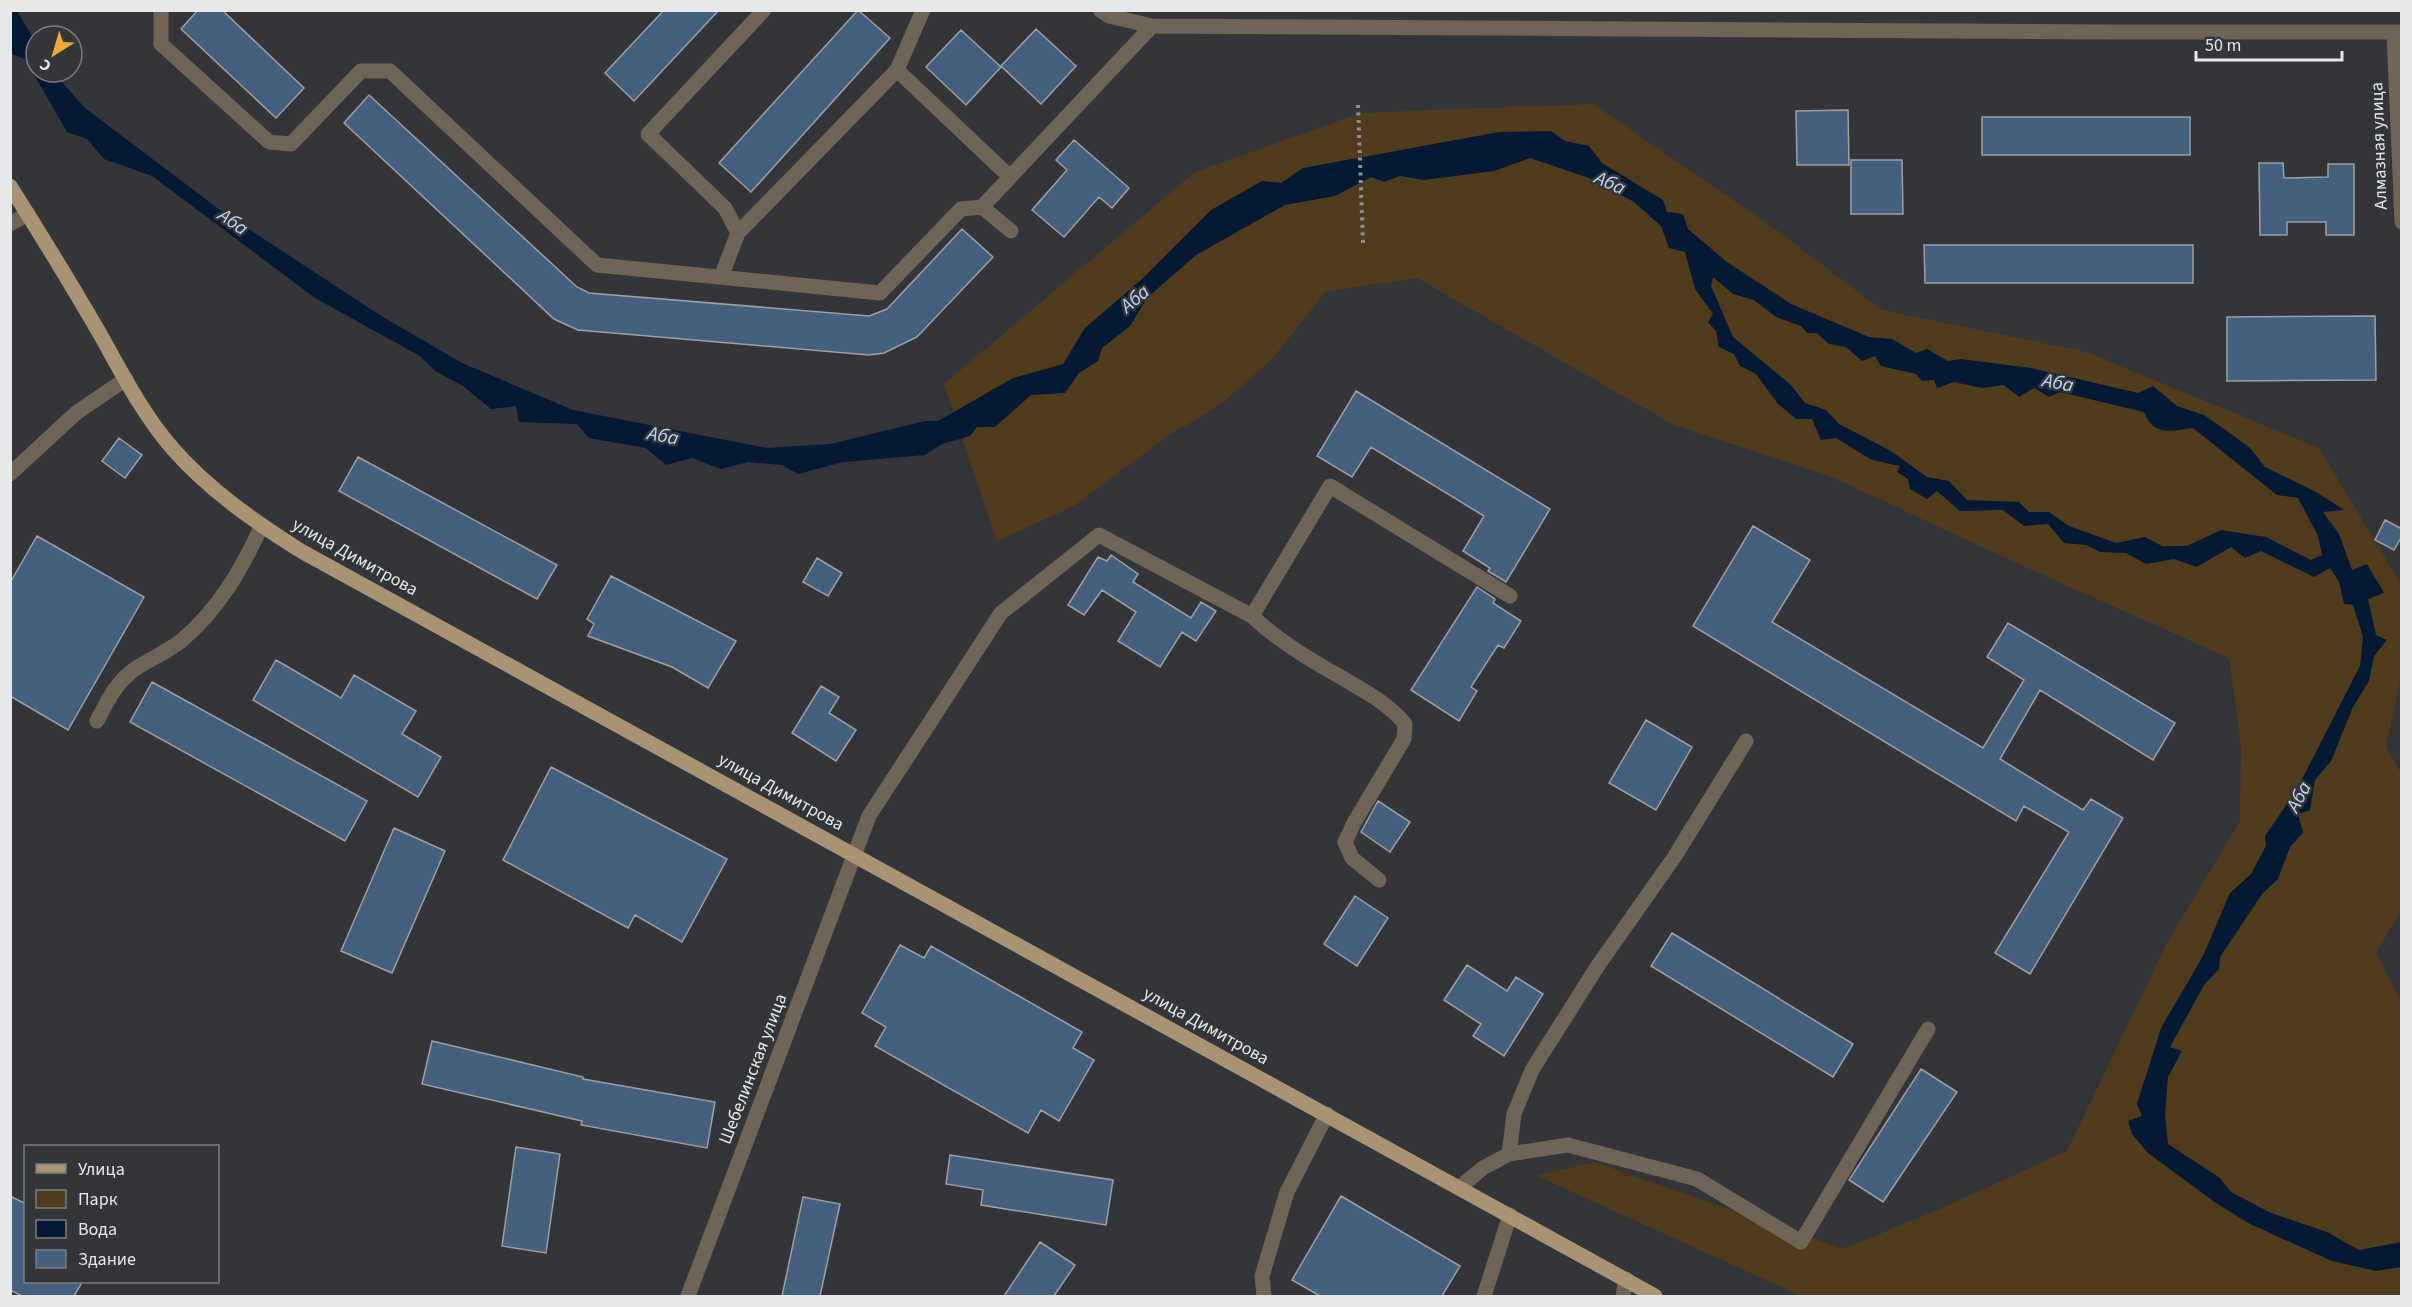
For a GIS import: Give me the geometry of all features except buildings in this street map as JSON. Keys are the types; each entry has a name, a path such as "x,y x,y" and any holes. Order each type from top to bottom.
{"main road":[{"name":"улица Димитрова","path":"10,186 141,406 173,449 211,487 262,525 301,550 1655,1296"}],"street":[{"path":"162,10 161,44 268,142 291,144 361,71 390,71 597,265 880,293 961,208 982,207 1011,231"},
{"path":"738,233 725,208 648,134 764,10"},
{"path":"721,277 738,233 897,70 923,10"},
{"path":"1104,13 1152,26 2398,32"},
{"path":"982,207 1152,26"},
{"name":"Алмазная улица","path":"2398,32 2402,222"},
{"path":"897,70 1010,177"},
{"path":"10,224 28,214"},
{"path":"10,474 76,413 126,380"},
{"path":"1379,880 1352,858 1345,842 1404,739 1405,724 1396,712 1273,636 1252,616 1330,486 1510,596"},
{"path":"97,721 112,691 124,678 182,640 210,611 236,577 262,525"},
{"name":"Шебелинская улица","path":"688,1296 869,816 1001,613 1099,535 1252,616"},
{"path":"1509,1154 1514,1114 1532,1071 1597,967 1675,856 1746,741"},
{"path":"1460,1187 1483,1168 1509,1154 1568,1145 1697,1179 1801,1242 1928,1029"},
{"path":"1264,1296 1262,1276 1287,1192 1327,1114"},
{"path":"1484,1296 1510,1215"},
{"path":"1623,1296 1626,1279"}],"path":[{"path":"1358,105 1363,243"}],"green space":[{"path":"1593,104 1778,231 1882,310 2086,352 2319,448 2401,584 2401,676 2386,747 2401,773 2401,911 2376,953 2401,1002 2401,1296 1801,1296 1537,1176 1594,1162 1843,1249 1942,1208 2067,1151 2168,941 2240,821 2241,745 2229,658 2014,562 1830,476 1676,426 1417,278 1326,291 1273,358 1220,405 1168,436 1074,506 997,541 944,384 1195,172 1361,113"}],"water":[{"path":"10,11 17,11 25,24 24,59 11,54"},
{"name":"Аба","path":"39,84 64,84 85,108 220,210 378,314 462,363 573,410 767,448 830,444 925,421 938,421 1013,378 1063,364 1085,328 1142,279 1211,210 1262,181 1281,183 1303,168 1499,132 1551,131 1565,141 1589,146 1602,163 1663,200 1667,212 1683,214 1688,229 1727,262 1791,304 1869,337 1892,339 1916,353 1927,349 1948,361 1961,359 2031,368 2138,393 2153,386 2177,406 2204,415 2227,431 2250,448 2265,467 2316,492 2344,510 2323,512 2339,534 2352,570 2367,564 2384,593 2368,599 2376,635 2387,640 2374,656 2369,681 2353,707 2331,761 2315,780 2310,810 2298,814 2303,833 2290,847 2278,879 2262,894 2220,957 2219,969 2204,985 2170,1047 2182,1051 2168,1077 2165,1115 2168,1144 2220,1178 2231,1192 2271,1213 2327,1232 2359,1250 2401,1242 2401,1267 2376,1271 2332,1261 2250,1224 2216,1203 2148,1153 2132,1134 2128,1121 2142,1116 2137,1104 2161,1028 2203,956 2230,893 2251,874 2266,846 2265,836 2297,789 2360,666 2363,637 2353,605 2344,604 2339,582 2330,568 2314,577 2261,551 2245,558 2231,547 2197,567 2174,559 2146,564 2126,553 2100,552 2086,545 2064,543 2048,524 2024,526 2003,510 1960,511 1937,491 1927,499 1910,489 1908,479 1897,472 1900,466 1872,460 1836,438 1821,440 1812,419 1796,419 1778,404 1756,374 1740,366 1734,354 1719,347 1716,331 1708,322 1713,314 1695,289 1685,252 1669,248 1661,226 1634,202 1592,179 1530,158 1494,171 1424,180 1400,176 1384,182 1371,177 1335,196 1285,205 1196,255 1147,298 1130,326 1102,348 1098,361 1079,373 1065,393 1031,395 995,427 977,427 970,436 942,444 925,455 843,462 798,474 782,465 748,462 721,469 692,458 666,465 646,448 589,438 577,424 519,422 516,406 491,409 463,386 435,371 420,356 315,298 152,176 104,159 87,139 67,132","holes":["1713,277 1733,294 1754,300 1776,317 1801,326 1807,333 1817,333 1829,344 1846,347 1862,361 1875,356 1881,366 1916,374 1922,381 1934,380 1937,388 1954,382 1982,388 2004,385 2019,397 2034,388 2049,397 2060,392 2144,412 2148,420 2158,429 2170,431 2193,428 2277,495 2298,498 2318,536 2322,555 2311,560 2266,537 2221,530 2187,546 2162,546 2145,537 2116,543 2069,526 2049,512 2029,512 2019,502 1967,500 1949,481 1927,477 1891,451 1839,424 1826,410 1805,403 1791,385 1733,337 1711,286"]}]}
